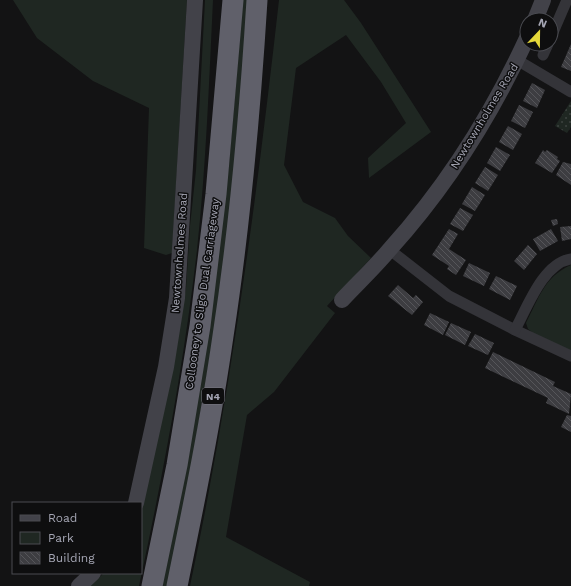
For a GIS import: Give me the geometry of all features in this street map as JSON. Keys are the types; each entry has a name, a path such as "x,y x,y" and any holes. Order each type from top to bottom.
{"highway":[{"name":"N4","path":"216,194 214,121 221,0"},
{"name":"Collooney to Sligo Dual Carriageway","path":"152,586 177,465 200,326 216,194 233,0"},
{"name":"N4","path":"177,586 200,477 223,337 240,204 251,92 257,0"},
{"name":"N4","path":"240,204 264,66 272,0"}],"street":[{"name":"Newtownholmes Road","path":"136,502 166,367 177,298 194,0"},
{"path":"538,12 543,0"},
{"path":"559,21 568,3"},
{"name":"Newtownholmes Road","path":"342,300 390,250 446,179 471,141 521,52"},
{"path":"517,60 571,92"},
{"path":"390,250 450,296 515,330 571,356"},
{"path":"515,330 544,276 552,267 571,259"},
{"path":"79,586 92,574"}],"green space":[{"path":"13,0 187,0 172,253 166,255 144,248 149,108 93,81 37,38"},
{"path":"205,0 213,0 203,188 192,292 172,419 142,571 142,508 175,357 186,288 190,226 196,170"},
{"path":"243,0 251,0 223,279 171,586 162,586 182,489 229,164"},
{"path":"279,0 344,0 361,23 431,132 369,178 368,158 406,123 381,82 346,35 296,68 284,165 303,202 335,218 348,236 371,258 327,306 335,313 274,392 247,415 226,537 310,582 309,586 190,586 218,441 242,294 262,147"},
{"path":"571,101 571,127 567,133 555,126"},
{"path":"571,265 571,352 533,333 528,329 526,323 548,282 562,270"},
{"path":"103,574 141,574 139,586 90,586"}],"building":[{"path":"571,44 571,71 561,67"},
{"path":"532,83 545,90 537,108 523,101"},
{"path":"519,105 533,112 525,128 511,121"},
{"path":"508,126 522,134 513,150 499,142"},
{"path":"496,147 510,155 500,171 487,163"},
{"path":"543,150 545,152 547,150 558,157 557,159 560,161 552,173 535,163"},
{"path":"563,162 571,164 571,185 556,175"},
{"path":"485,167 498,175 488,191 475,183"},
{"path":"472,187 485,195 475,211 462,204"},
{"path":"460,208 473,215 463,231 450,224"},
{"path":"557,219 558,224 553,226 551,220"},
{"path":"571,226 571,239 562,241 560,227"},
{"path":"449,229 458,234 449,249 466,260 456,275 447,269 449,266 432,255"},
{"path":"551,229 558,241 540,251 533,239"},
{"path":"528,245 537,254 524,270 514,261"},
{"path":"469,263 490,273 484,286 463,276"},
{"path":"496,276 517,286 510,300 489,289"},
{"path":"398,285 413,298 416,295 423,302 412,315 388,296"},
{"path":"430,313 449,322 443,335 424,325"},
{"path":"451,323 471,332 465,345 445,335"},
{"path":"475,334 494,343 488,355 468,346"},
{"path":"493,352 555,382 553,386 571,394 569,414 546,403 548,398 485,368"},
{"path":"567,415 571,416 571,432 561,427"}]}
